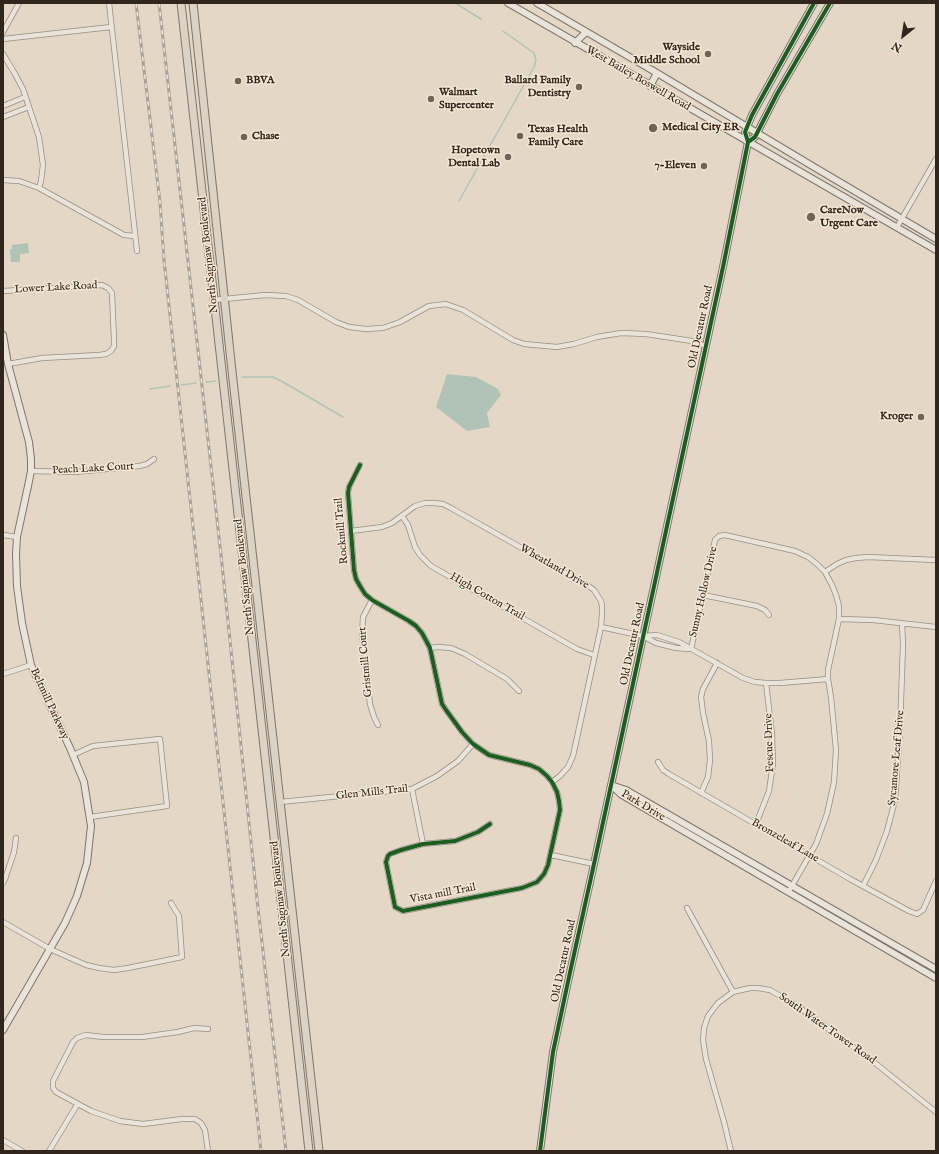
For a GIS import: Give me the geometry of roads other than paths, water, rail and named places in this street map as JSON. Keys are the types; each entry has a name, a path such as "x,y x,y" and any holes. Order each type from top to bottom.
{"main road":[{"name":"North Saginaw Boulevard","path":"181,3 309,1151"},
{"name":"North Saginaw Boulevard","path":"192,3 319,1151"}],"street":[{"path":"3,32 19,3"},
{"path":"109,3 137,251"},
{"name":"West Bailey Boswell Road","path":"508,3 936,250"},
{"name":"West Bailey Boswell Road","path":"537,3 936,239"},
{"name":"Old Decatur Road","path":"540,1151 554,1052 569,977 724,260 748,142 745,132 752,115 814,3"},
{"path":"748,142 755,137 777,94 830,3"},
{"path":"3,39 111,27"},
{"path":"575,43 586,32"},
{"path":"795,37 806,43"},
{"path":"3,54 26,97 40,137 44,165 39,188"},
{"path":"650,86 657,73"},
{"path":"3,106 26,97"},
{"path":"3,117 29,107"},
{"path":"897,228 936,159"},
{"path":"3,180 19,181 39,188 124,235 135,236"},
{"name":"Lower Lake Road","path":"3,290 102,285 108,288 112,293 114,346 111,351 106,354 99,355 42,358 8,364"},
{"path":"214,300 265,295 286,296 298,300 336,322 349,327 366,329 383,328 400,322 429,306 446,304 463,310 513,340 524,344 557,347 620,333 646,334 692,341 706,346"},
{"name":"Beltmill Parkway","path":"3,335 8,364 29,442 31,459 31,470 17,537 16,554 17,586 22,623 31,665 84,782 91,826 87,863 77,896 65,923 3,1030"},
{"name":"Peach Lake Court","path":"31,470 75,472 133,467 147,464 154,459"},
{"name":"Rockmill Trail","path":"360,465 349,487 348,493 354,570 356,578 365,594 372,600 416,626 422,633 430,648 442,704 458,726 474,744 489,755 530,765 539,769 552,782 558,792 560,810 551,855 546,870 537,882 522,888"},
{"name":"Wheatland Drive","path":"351,531 382,527 392,523 415,506 425,503 443,504 588,585 594,590 601,601 601,627 573,756 568,767 552,782"},
{"name":"High Cotton Trail","path":"402,516 408,526 415,547 420,555 431,566 577,649 594,654"},
{"path":"3,535 17,537"},
{"name":"Sunny Hollow Drive","path":"691,649 715,540 719,536 725,535 795,551 808,557 825,572"},
{"path":"790,888 816,844 827,814 834,782 836,750 828,679 829,662 839,619 839,606 832,585 825,572 837,564 856,558 868,557 936,560"},
{"path":"704,595 757,606 765,610 769,616"},
{"name":"Gristmill Court","path":"372,600 364,617 362,634 370,704 378,725"},
{"path":"839,619 873,620 936,627"},
{"name":"Sycamore Leaf Drive","path":"863,886 876,860 887,831 895,800 900,736 903,645 902,623"},
{"path":"601,627 643,636 657,635 679,642 743,678 755,682 780,683 828,679"},
{"path":"643,636 656,644 691,649"},
{"path":"430,648 451,648 465,654 504,676 519,691"},
{"path":"701,793 708,777 710,760 709,741 701,697 703,689 717,663"},
{"path":"3,674 31,665"},
{"name":"Fescue Drive","path":"756,824 769,791 773,764 772,734 766,683"},
{"path":"73,755 93,746 160,739 167,806 90,817"},
{"name":"Glen Mills Trail","path":"280,802 412,789 442,773 458,761 474,744"},
{"name":"Bronzeleaf Lane","path":"658,762 663,770 669,774 908,911 917,914 923,910 936,881"},
{"name":"Park Drive","path":"611,785 626,790 790,888 936,978"},
{"path":"412,789 423,844 455,841 478,832 490,824"},
{"path":"3,883 14,852 16,838"},
{"name":"Vista mill Trail","path":"423,844 401,850 388,856 386,862 395,907 403,910 522,888"},
{"path":"551,855 594,864"},
{"name":"Park Drive","path":"790,888 936,969"},
{"path":"3,922 50,949 86,965 114,970 182,957 179,916 171,903"},
{"path":"687,908 733,992"},
{"name":"South Water Tower Road","path":"731,1151 706,1059 703,1040 704,1028 708,1016 718,1002 733,992 750,988 770,990 796,1005 857,1050 936,1112"},
{"path":"208,1029 194,1028 178,1032 142,1037 103,1037 86,1035 77,1038 73,1042 52,1081 53,1088 56,1092 77,1105 120,1121 143,1124 182,1119 195,1119 201,1123 205,1130 208,1151"},
{"path":"49,1151 77,1105"},
{"path":"3,1140 13,1149 22,1151"}],"waterway":[{"path":"455,3 481,19"},
{"path":"459,201 534,67 536,60 534,53 503,31"},
{"path":"242,377 273,377 343,417"},
{"path":"206,382 216,381"},
{"path":"181,385 196,383"},
{"path":"150,389 170,386"}],"railway":[{"path":"136,3 160,202 164,260 261,1151"},
{"path":"159,3 286,1151"}],"place":[{"name":"Wayside Middle School","path":"708,54"},
{"name":"BBVA","path":"238,81"},
{"name":"Ballard Family Dentistry","path":"579,87"},
{"name":"Walmart Supercenter","path":"431,99"},
{"name":"Medical City ER","path":"653,128"},
{"name":"Texas Health Family Care","path":"520,136"},
{"name":"Chase","path":"244,137"},
{"name":"Hopetown Dental Lab","path":"508,157"},
{"name":"7-Eleven","path":"704,166"},
{"name":"CareNow Urgent Care","path":"811,217"},
{"name":"Kroger","path":"921,417"}]}
